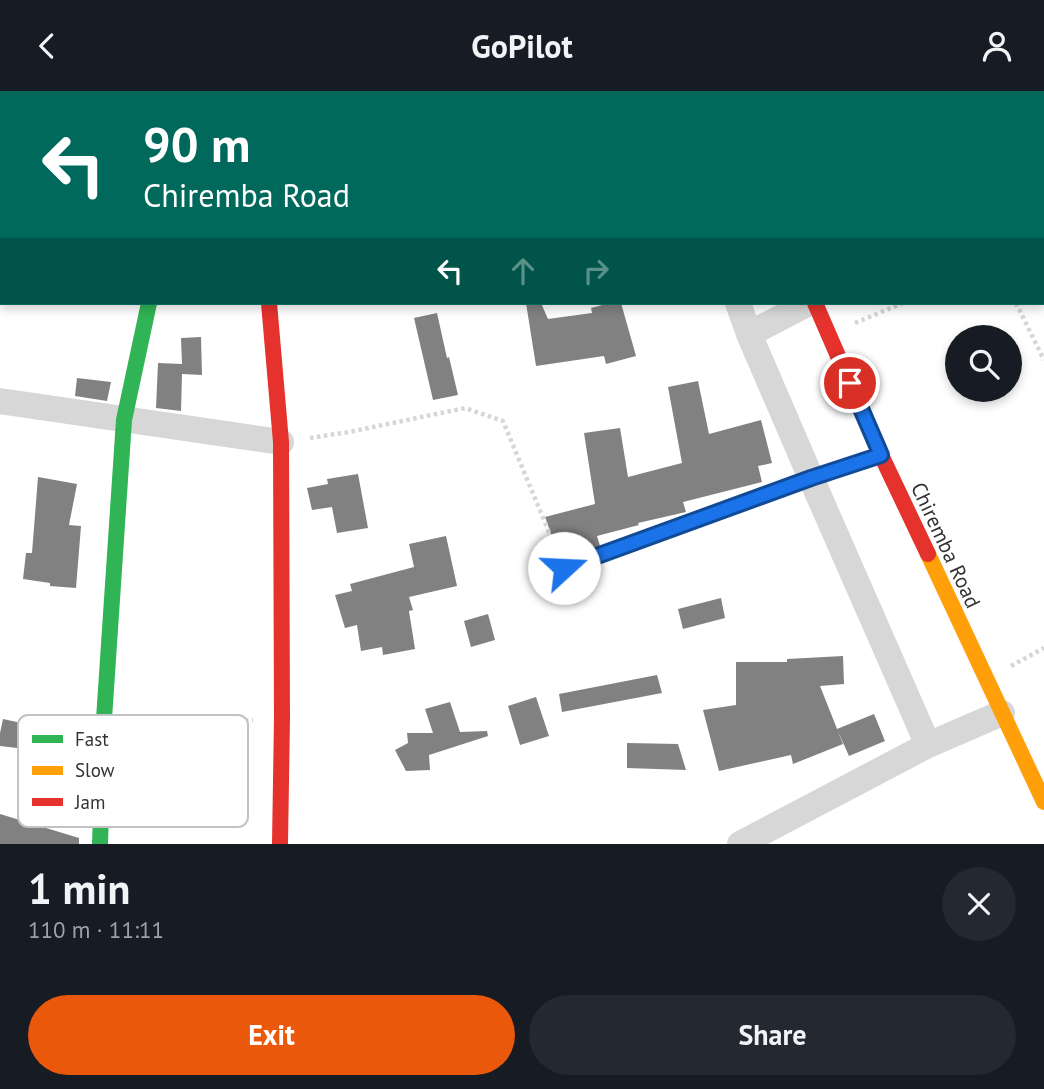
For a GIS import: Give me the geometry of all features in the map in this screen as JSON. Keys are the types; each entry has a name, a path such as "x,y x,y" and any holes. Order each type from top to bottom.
{"street":[{"path":"104,715 124,420 149,305"},
{"path":"269,305 281,442 280,844"},
{"path":"739,305 811,478 928,744"},
{"path":"749,334 805,305"},
{"name":"Chiremba Road","path":"817,305 881,455 1044,802"},
{"path":"0,401 281,442"},
{"path":"740,844 928,744 1002,713"}],"lane":[{"path":"564,568 881,455"}],"path":[{"path":"828,335 898,305"},
{"path":"1017,305 1044,360"},
{"path":"281,442 349,432 465,408 503,421 564,568"},
{"path":"248,720 282,719"}],"building":[{"path":"526,305 542,305 548,319 592,313 591,308 602,305 622,305 636,356 606,364 604,356 536,366"},
{"path":"437,313 458,395 433,400 414,318"},
{"path":"201,337 202,375 182,374 181,411 156,408 158,363 182,364 181,338"},
{"path":"77,378 111,382 107,401 75,396"},
{"path":"698,381 709,434 761,420 772,463 758,466 762,482 683,502 686,512 597,536 600,546 583,552 577,553 575,547 558,553 545,517 595,504 584,433 620,428 628,477 682,463 668,387"},
{"path":"358,474 368,528 337,533 332,507 312,510 307,488 328,484 327,479"},
{"path":"38,477 77,484 69,525 81,526 76,588 50,586 50,583 23,579 26,553 32,553"},
{"path":"446,536 457,586 409,597 413,610 409,611 415,649 383,655 382,647 361,651 357,625 345,628 335,595 352,591 350,584 414,567 409,544"},
{"path":"721,598 725,618 683,629 678,609"},
{"path":"488,614 495,640 471,647 464,621"},
{"path":"843,656 844,684 820,686 843,744 793,764 791,755 719,771 703,710 736,705 736,662 787,662 787,659"},
{"path":"657,675 662,693 562,712 559,694"},
{"path":"536,697 549,736 520,745 508,706"},
{"path":"450,702 460,732 487,731 488,736 429,755 430,770 406,771 395,750 408,743 407,733 433,733 425,709"},
{"path":"874,714 885,741 849,756 837,729"},
{"path":"3,719 18,722 18,748 0,746"},
{"path":"627,743 678,744 686,770 627,768"},
{"path":"0,814 18,819 18,827 43,827 79,838 79,844 0,844"}],"traffic: fast":[{"path":"104,715 124,420 149,305"},
{"path":"100,844 101,827"}],"traffic: slow":[{"path":"928,554 1044,802"}],"traffic: jam":[{"path":"269,305 281,442 280,844"},
{"path":"816,305 881,455 928,554"}],"route":[{"path":"564,568 881,455 850,383"}]}
